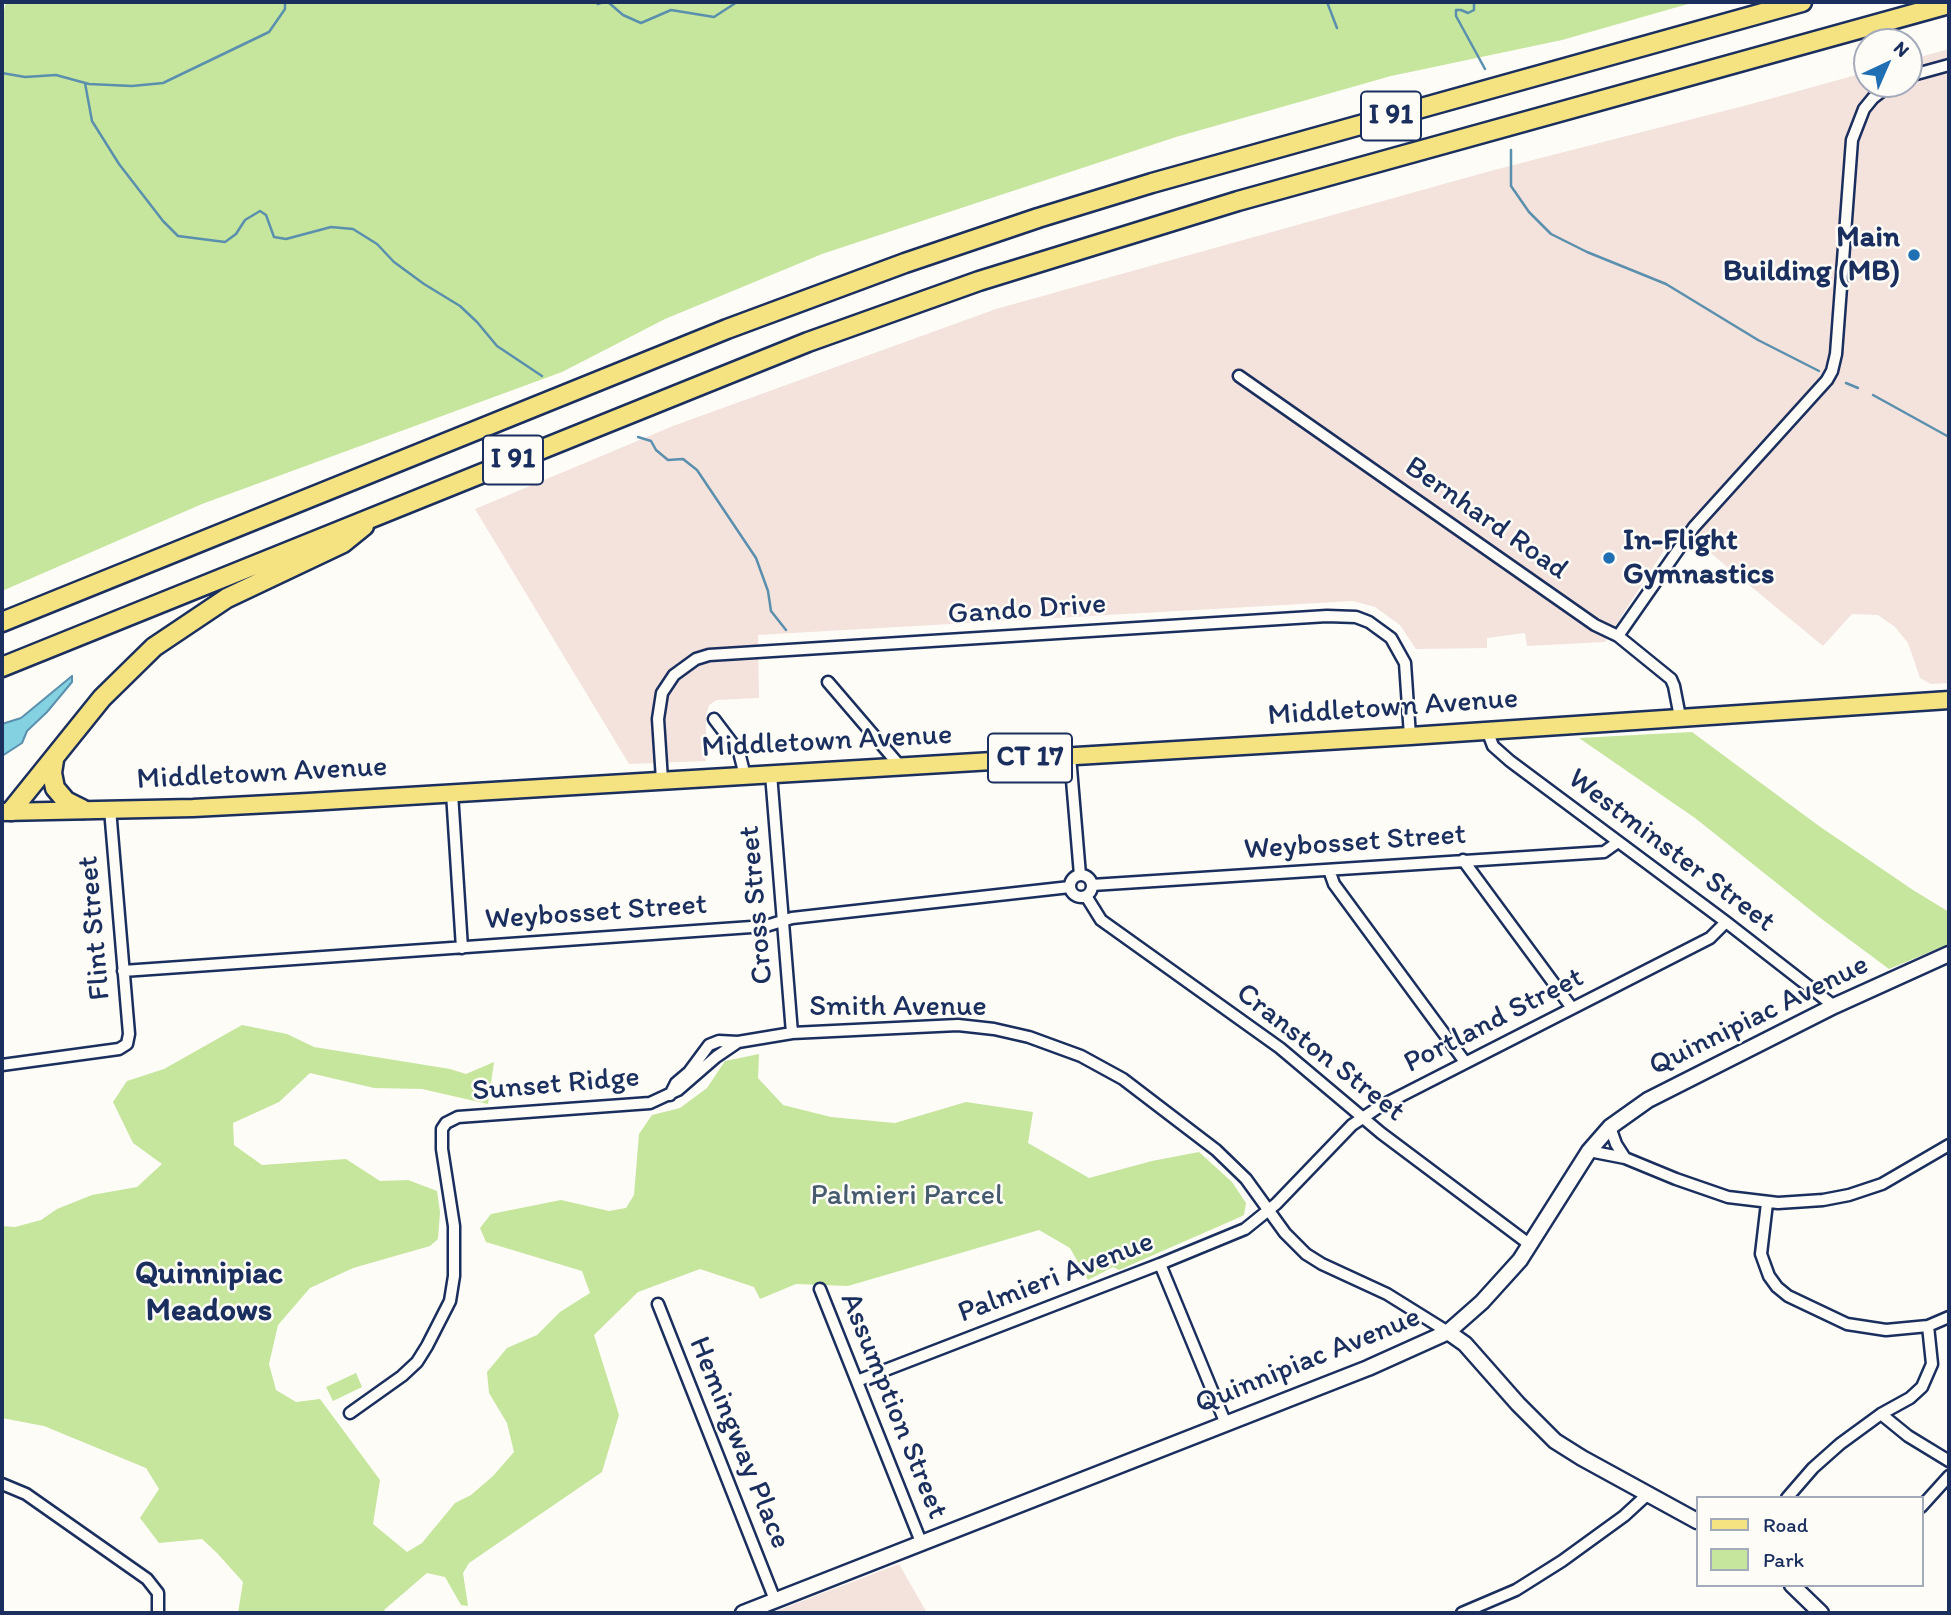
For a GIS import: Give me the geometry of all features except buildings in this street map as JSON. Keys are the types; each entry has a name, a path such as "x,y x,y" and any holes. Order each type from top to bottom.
{"highway":[{"name":"I 91","path":"2,622 727,329 905,263 1049,214 1212,165 1802,2"},
{"name":"I 91","path":"2,667 808,342 1029,264 1238,201 1949,4"},
{"path":"6,812 113,686 164,639 227,598 344,543 374,516"},
{"path":"56,756 52,773 55,788 66,801 82,809"}],"main road":[{"name":"Middletown Avenue","path":"6,812 203,807 452,793 1410,736 1949,700"},
{"name":"Quinnipiac Avenue","path":"743,1613 1226,1424 1401,1354 1448,1332 1500,1283 1520,1260 1588,1151 1611,1127 1648,1100 1834,1006 1949,954"},
{"path":"1448,1332 1465,1344 1518,1405 1555,1441 1696,1520"},
{"path":"1794,1587 1821,1613"}],"street":[{"path":"1923,72 1949,65"},
{"path":"1618,636 1694,527 1827,380 1832,371 1836,354 1852,140 1864,109 1873,98"},
{"name":"Bernhard Road","path":"1239,376 1595,625 1618,636 1671,679 1680,718"},
{"name":"Gando Drive","path":"663,780 658,719 662,693 674,675 696,659 709,655 1327,616 1356,617 1381,628 1391,638 1405,663 1410,736"},
{"path":"828,682 900,766"},
{"path":"714,719 739,752 745,776"},
{"name":"Westminster Street","path":"1487,730 1493,746 1510,761 1834,1006"},
{"path":"1070,756 1080,875"},
{"name":"Cross Street","path":"771,774 792,1032"},
{"path":"452,793 462,948"},
{"name":"Flint Street","path":"2,1065 119,1049 127,1044 129,1034 110,809"},
{"name":"Weybosset Street","path":"1092,885 1604,852 1618,842"},
{"path":"1463,860 1572,1008"},
{"path":"1329,870 1334,884 1465,1062"},
{"path":"1080,875 1090,878 1092,885 1086,896 1076,895 1070,887 1072,880 1080,875"},
{"name":"Weybosset Street","path":"123,971 766,926 782,920 1070,887"},
{"name":"Cranston Street","path":"1086,896 1101,920 1280,1048 1363,1118 1529,1244"},
{"name":"Portland Street","path":"1268,1211 1352,1125 1363,1118 1465,1062 1710,938 1726,922"},
{"name":"Smith Avenue","path":"792,1032 958,1025 994,1029 1062,1047 1123,1079 1198,1135 1239,1171 1285,1233 1306,1254 1388,1294 1448,1332"},
{"name":"Sunset Ridge","path":"350,1413 417,1362 450,1301 454,1276 454,1226 442,1149 442,1129 446,1123 458,1117 657,1101 670,1095 676,1083 709,1045 719,1041 738,1042 792,1032"},
{"path":"1611,1127 1616,1144 1625,1158"},
{"path":"1588,1151 1625,1158 1728,1198 1767,1203 1823,1200 1849,1195 1882,1184 1949,1145"},
{"path":"1767,1203 1761,1254 1769,1276 1788,1296 1847,1324 1886,1330 1928,1326 1949,1317"},
{"name":"Palmieri Avenue","path":"857,1381 1160,1265 1245,1229 1268,1211"},
{"path":"1160,1265 1226,1424"},
{"name":"Assumption Street","path":"820,1289 921,1542"},
{"name":"Hemingway Place","path":"658,1304 775,1600"},
{"path":"1789,1496 1813,1468 1840,1444 1881,1414 1910,1398 1922,1387 1932,1364 1928,1326"},
{"path":"1881,1414 1908,1436 1949,1461"},
{"path":"1923,1505 1949,1476"},
{"path":"2,1484 26,1494 147,1579 158,1593 158,1613"},
{"path":"1462,1613 1516,1590 1562,1561 1624,1516 1649,1493"}],"shaded area":[{"path":"1949,49 1949,683 1931,684 1920,678 1908,643 1895,627 1878,615 1852,614 1823,646 1679,527 1605,642 1527,646 1525,633 1487,638 1487,648 1416,649 1400,625 1375,607 1353,601 758,635 759,698 717,700 709,705 706,715 706,761 629,764 475,509 673,426 996,309 1494,170 1853,76 1853,98 1923,98 1923,56"},
{"path":"899,1564 927,1613 771,1613"}],"green space":[{"path":"6,2 1695,2 1562,40 1391,76 1176,137 822,254 665,319 562,372 202,504 2,591 2,19"},
{"path":"1692,732 1819,826 1949,912 1949,944 1889,969 1695,818 1579,738"},
{"name":"Palmieri Parcel","path":"242,1025 287,1034 314,1047 450,1069 466,1074 494,1062 488,1104 422,1089 374,1088 310,1073 279,1102 233,1123 234,1145 262,1165 346,1159 380,1181 408,1180 437,1191 440,1212 438,1239 430,1246 353,1268 310,1288 278,1325 269,1364 276,1390 296,1402 320,1399 380,1480 373,1524 407,1552 422,1543 455,1503 471,1495 493,1476 514,1452 507,1423 489,1393 487,1372 507,1348 537,1335 560,1312 590,1293 582,1271 486,1242 480,1228 491,1214 561,1200 609,1211 626,1208 634,1195 639,1134 652,1115 680,1108 707,1088 725,1061 759,1054 758,1078 783,1105 831,1117 895,1123 966,1102 1033,1112 1028,1143 1089,1178 1199,1152 1232,1182 1246,1203 1244,1215 1119,1270 1113,1267 1088,1280 1070,1248 1039,1230 848,1286 796,1284 760,1299 754,1287 700,1269 638,1292 594,1335 619,1415 602,1472 469,1563 463,1573 468,1606 461,1605 445,1577 427,1573 384,1610 387,1613 238,1613 243,1582 217,1553 202,1539 159,1543 140,1518 159,1489 146,1468 44,1426 2,1418 2,1226 15,1227 41,1220 57,1209 92,1195 137,1187 162,1164 133,1143 113,1102 127,1081 164,1069"},
{"path":"356,1373 362,1387 333,1401 326,1387"}],"water":[{"path":"72,676 72,682 27,731 22,743 2,756 2,724 21,718"}],"waterway":[{"path":"2,73 25,77 56,75 89,84 132,86 163,83 269,32 285,9 285,2"},
{"path":"595,2 603,2"},
{"path":"608,2 623,15 641,23 671,10 714,17 737,2"},
{"path":"1327,2 1337,28"},
{"path":"1474,2 1474,10 1468,13 1456,10 1456,16 1485,69"},
{"path":"85,83 92,121 119,164 178,236 225,242 236,234 245,220 260,211 266,215 274,237 286,239 331,227 353,229 377,244 394,262 424,284 460,306 497,346 542,376"},
{"path":"1511,150 1511,186 1529,212 1551,234 1587,252 1666,284 1758,340 1819,371"},
{"path":"1846,383 1858,388"},
{"path":"1873,395 1949,437"},
{"path":"638,437 651,441 656,450 668,460 683,459 697,470 756,558 768,591 771,611 786,630"}],"place":[{"name":"Main Building (MB)","path":"1914,255"},
{"name":"In-Flight Gymnastics","path":"1609,558"}],"district":[{"name":"Quinnipiac Meadows","path":"209,1294"}]}
